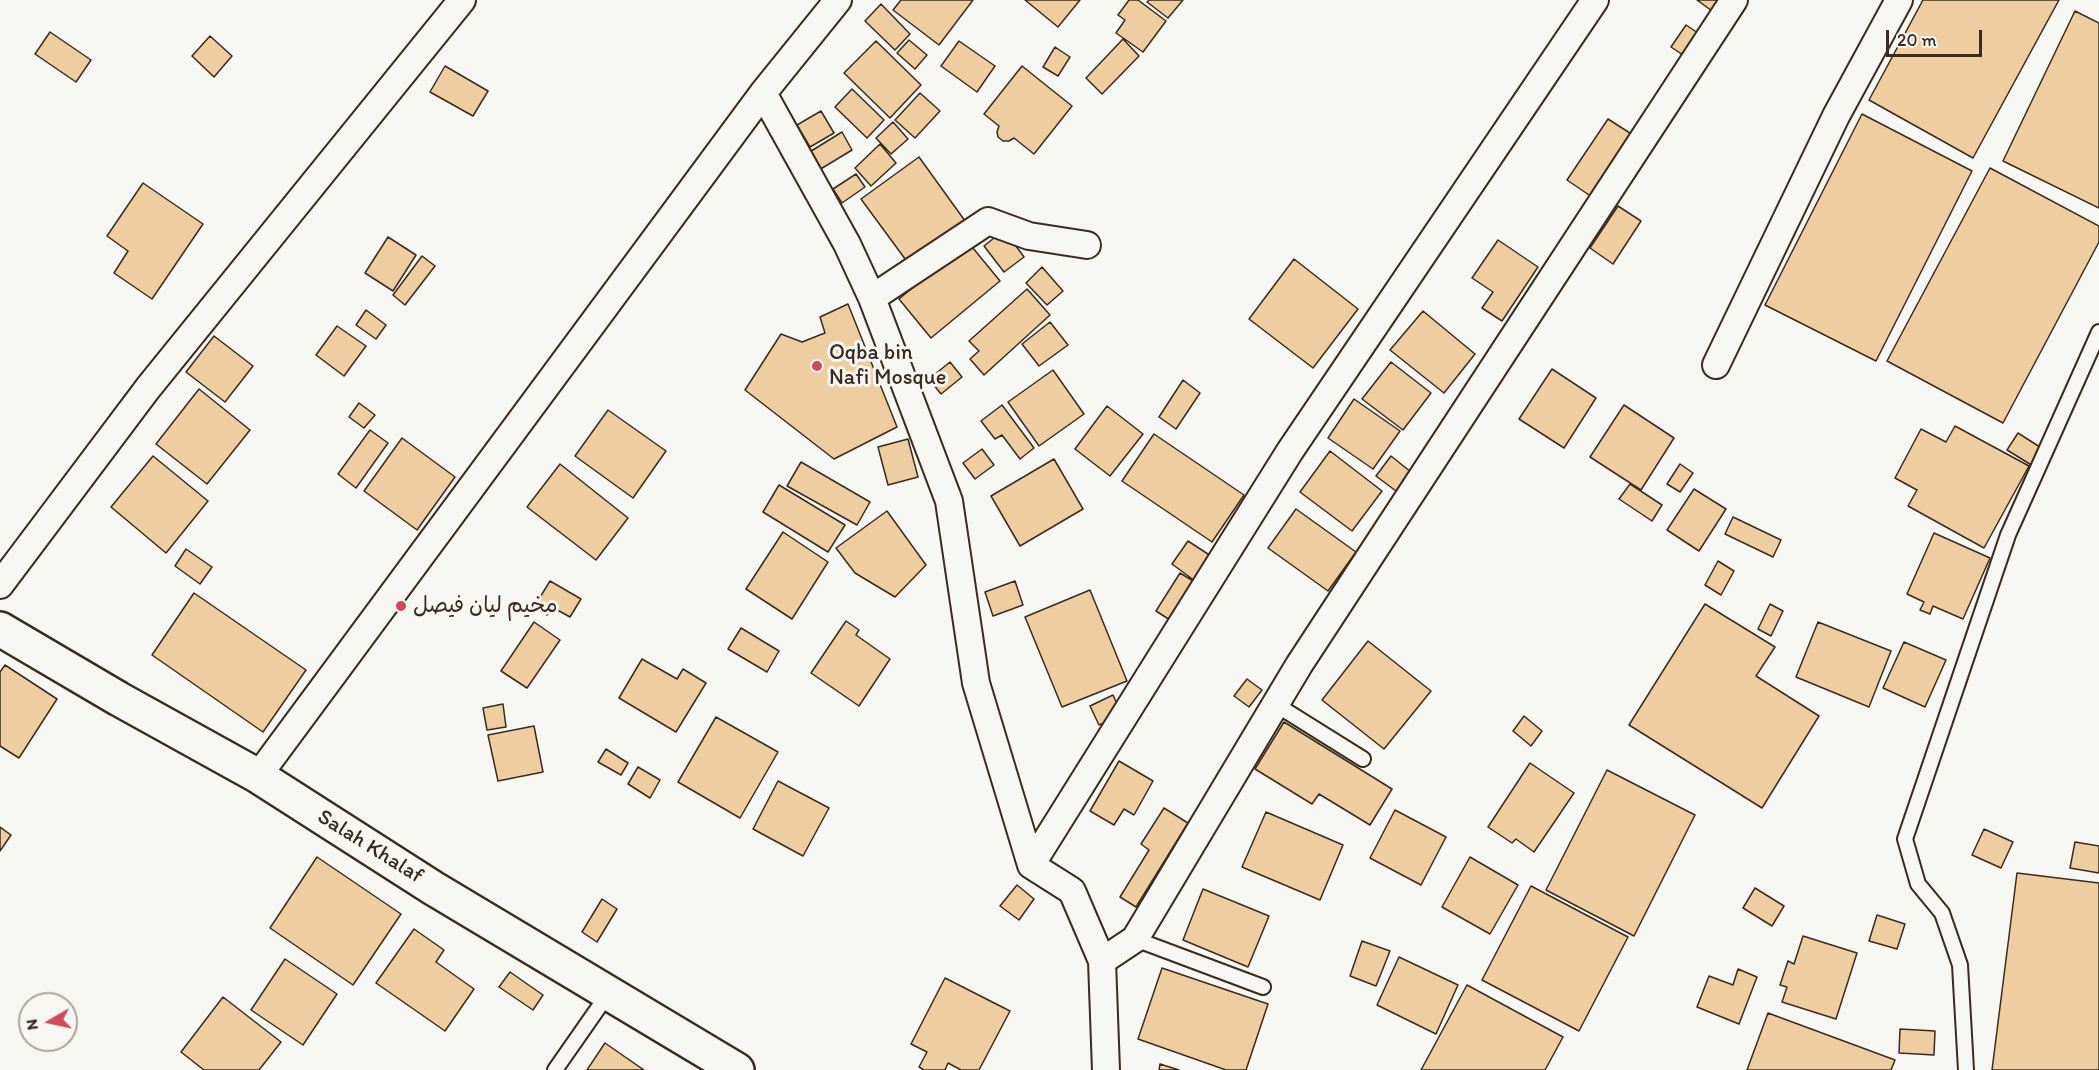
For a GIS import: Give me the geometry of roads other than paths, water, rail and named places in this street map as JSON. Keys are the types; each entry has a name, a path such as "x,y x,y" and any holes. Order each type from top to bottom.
{"street":[{"path":"0,585 148,388 462,0"},
{"path":"258,776 763,93 838,0"},
{"path":"1031,865 1290,451 1595,0"},
{"path":"1102,961 1135,939 1275,704 1734,0"},
{"path":"1716,365 1836,116 1899,0"},
{"path":"763,93 847,244 872,298 949,501 976,683 1031,865 1072,891 1102,961 1106,1070"},
{"path":"872,298 988,221 1029,236 1087,245"},
{"name":"Salah Khalaf","path":"0,629 119,699 258,776 433,888 737,1070"}],"lane":[{"path":"1966,1070 1960,965 1942,913 1918,884 1905,839 2008,535 2099,332"},
{"path":"1275,704 1363,759"},
{"path":"1135,939 1263,987"},
{"path":"555,1070 608,994"}],"place":[{"name":"Oqba bin Nafi Mosque","path":"817,366"},
{"name":"مخيم ليان فيصل","path":"401,606"}]}
